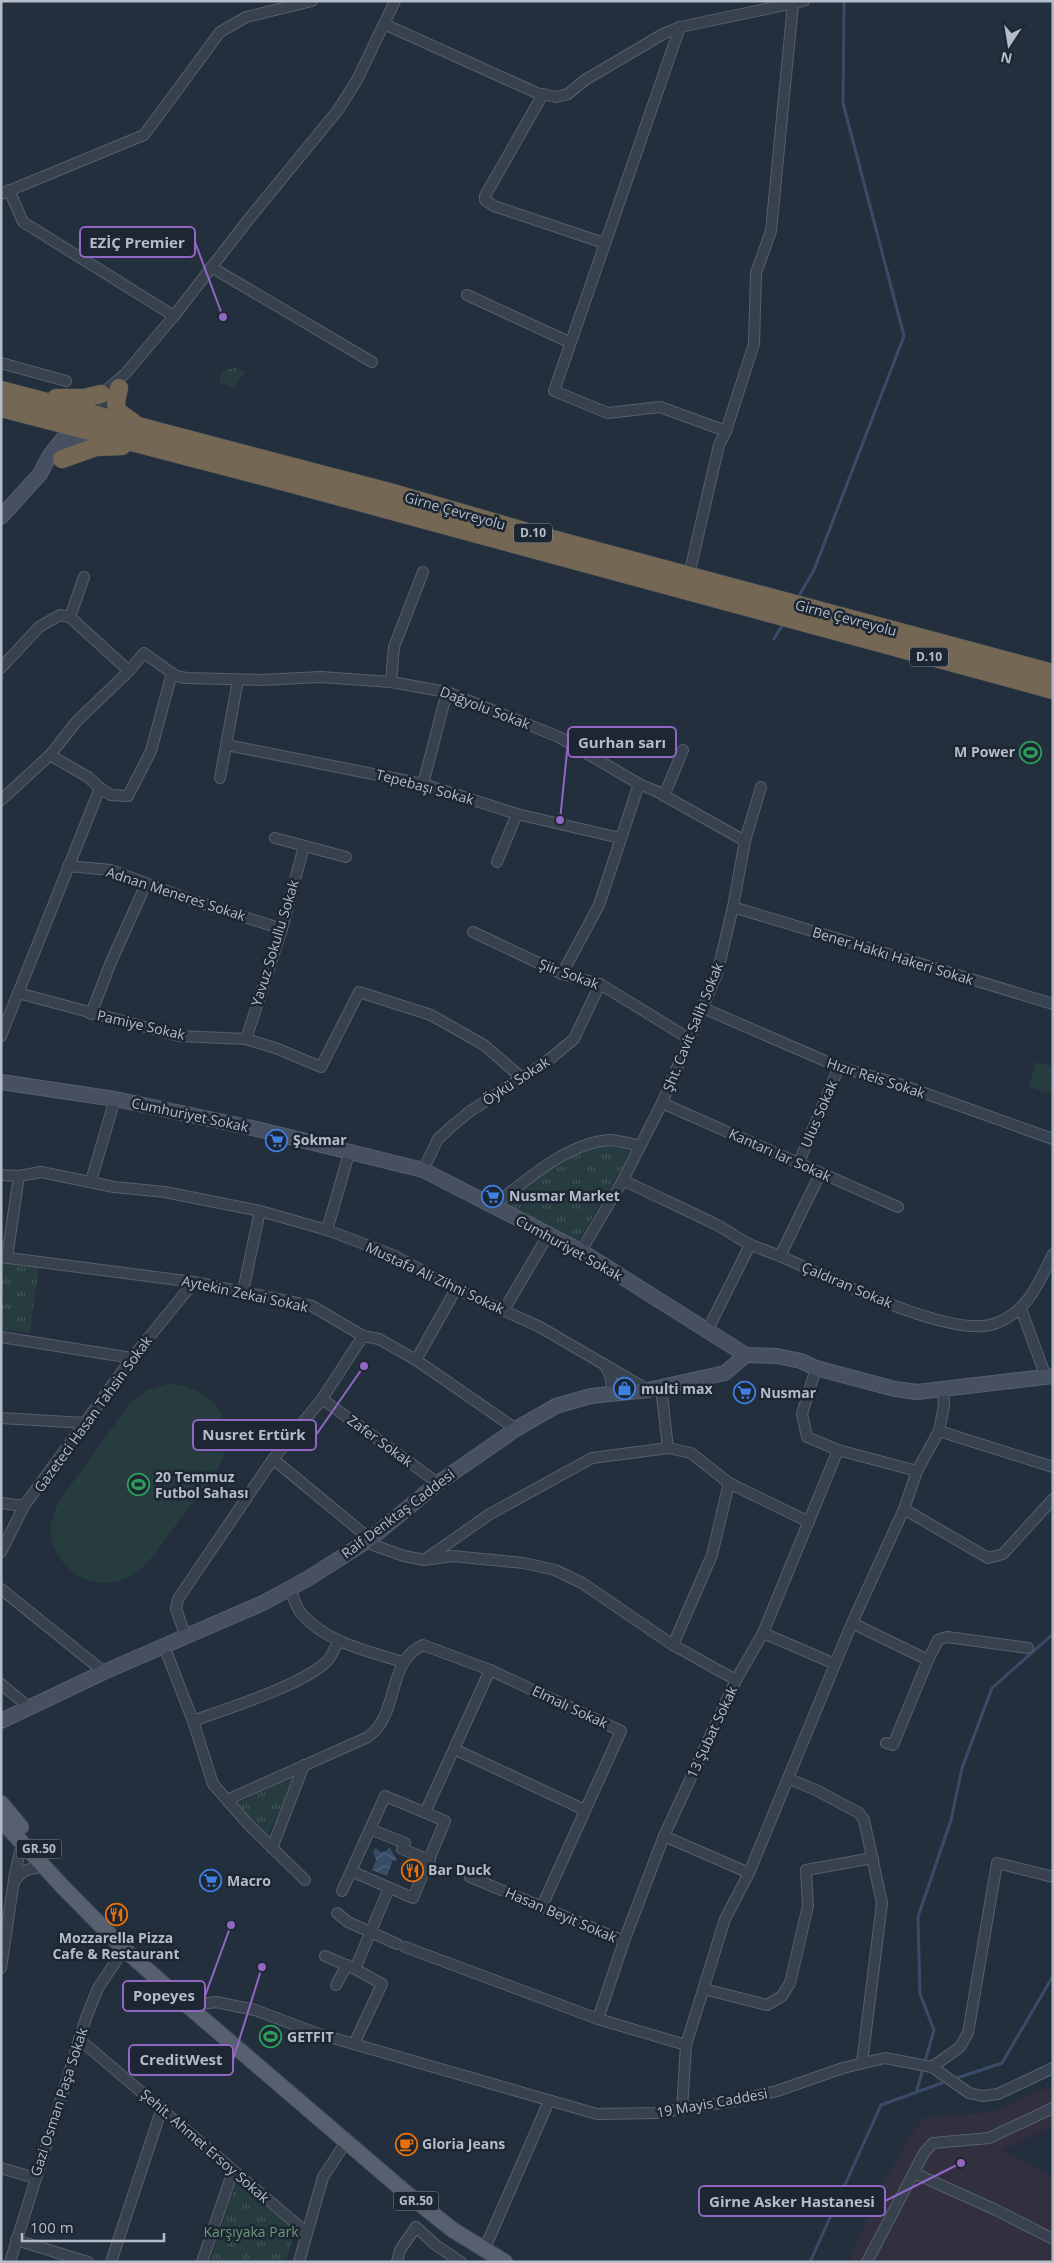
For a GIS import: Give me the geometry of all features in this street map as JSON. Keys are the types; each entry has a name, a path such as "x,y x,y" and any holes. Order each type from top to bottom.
{"highway":[{"path":"122,381 116,402 117,411 142,436"},
{"name":"Girne Çevreyolu","path":"1,390 91,414 142,436 767,604 1053,690"},
{"path":"35,399 84,398 101,394"},
{"name":"Girne Çevreyolu","path":"1,408 80,429 142,436 333,477 552,539 689,574 767,604"},
{"path":"62,459 96,447 142,436"},
{"name":"Girne Çevreyolu","path":"810,616 1053,673"}],"main road":[{"name":"GR.50","path":"1,1803 57,1870 74,1896"},
{"name":"GR.50","path":"1,1820 124,1949 188,2006 346,2142 453,2230 505,2262"}],"street":[{"path":"174,316 23,222 5,192 144,135 220,32 246,17 312,1"},
{"path":"1,516 40,474 62,459 91,414 122,381 338,110 357,80 395,1"},
{"path":"384,24 543,94 556,97 568,94 585,80 680,26 804,1"},
{"path":"689,574 719,445 726,431 754,344 756,274 770,231 793,4"},
{"path":"680,26 569,342 554,391 608,413 660,407 726,431"},
{"path":"543,94 485,196 485,200 494,206 604,243"},
{"path":"211,267 372,362"},
{"path":"467,296 569,342"},
{"path":"1,363 66,381"},
{"path":"91,414 101,394 122,381"},
{"path":"40,474 50,455 80,429"},
{"path":"391,682 394,647 423,572"},
{"path":"70,617 84,577"},
{"path":"1,668 40,627 60,615 70,617 129,671 77,721 50,755 1,800"},
{"name":"Dağyolu Sokak","path":"129,671 144,653 176,676 186,678 238,680 322,677 391,682 446,692 559,737 639,784 745,841"},
{"path":"50,755 88,777 111,795 128,796 151,751 172,673"},
{"path":"220,778 238,680"},
{"path":"423,784 446,692"},
{"name":"Tepebaşı Sokak","path":"227,745 423,784 517,814 620,838"},
{"path":"664,796 683,750"},
{"path":"562,974 599,905 639,784"},
{"name":"Şht. Cavit Salih Sokak","path":"581,1251 623,1180 662,1103 688,1038 717,974 733,907 745,841 761,787"},
{"path":"1,1036 100,788"},
{"path":"497,862 517,814"},
{"path":"275,838 346,857"},
{"name":"Yavuz Sokullu Sokak","path":"246,1039 282,928 304,846"},
{"name":"Adnan Meneres Sokak","path":"68,866 111,870 191,900 282,928"},
{"path":"92,1014 111,962 146,884"},
{"name":"Bener Hakkı Hakeri Sokak","path":"733,907 1053,1004"},
{"name":"Şiir Sokak","path":"473,932 562,974 600,984 688,1038"},
{"name":"Öykü Sokak","path":"423,1170 438,1139 451,1127 469,1112 520,1077 546,1062 574,1039 600,984"},
{"name":"Pamiye Sokak","path":"18,993 179,1036 246,1039 278,1049 322,1067 359,992 432,1015 484,1045 520,1077"},
{"name":"Hızır Reis Sokak","path":"703,1008 838,1067 899,1084 1053,1139"},
{"name":"Ulus Sokak","path":"799,1162 838,1067"},
{"name":"Cumhuriyet Sokak","path":"1,1082 115,1100 350,1150 423,1170 581,1251 746,1356"},
{"path":"91,1181 115,1100"},
{"name":"Kantarı lar Sokak","path":"662,1103 898,1207"},
{"path":"494,1206 537,1170 579,1148 610,1140 640,1146"},
{"path":"327,1230 350,1150"},
{"name":"Mustafa Ali Zihni Sokak","path":"1,1176 19,1176 40,1172 114,1187 165,1192 260,1212 327,1230 393,1255 456,1289 504,1310 604,1364 655,1388"},
{"path":"780,1256 820,1174"},
{"path":"4,1257 19,1176"},
{"name":"Çaldıran Sokak","path":"623,1180 719,1226 750,1245 780,1256 820,1276 914,1313 971,1325 993,1324 1021,1309 1041,1279 1053,1254"},
{"path":"243,1291 260,1212"},
{"path":"504,1310 548,1234"},
{"path":"707,1331 750,1245"},
{"name":"Aytekin Zekai Sokak","path":"4,1257 194,1282 312,1306 363,1336 379,1339 416,1360 516,1429"},
{"name":"Gazeteci Hasan Tahsin Sokak","path":"1,1552 24,1506 132,1358 194,1282"},
{"path":"416,1360 456,1289"},
{"path":"746,1356 777,1356 801,1361 816,1368 895,1390 917,1392 1049,1376 1021,1309"},
{"path":"186,1637 176,1609 178,1599 273,1459 322,1399 363,1336"},
{"path":"1,1337 132,1358"},
{"name":"Raif Denktaş Caddesi","path":"691,1380 726,1361 732,1346"},
{"name":"Raif Denktaş Caddesi","path":"1,1721 104,1672 263,1604 370,1538 438,1483 516,1429 556,1406 590,1396 655,1388 725,1372 746,1356"},
{"path":"604,1364 610,1375 613,1394"},
{"path":"816,1368 802,1414 803,1428 807,1437 838,1450 917,1471"},
{"path":"655,1388 668,1448"},
{"path":"682,2110 686,2045 725,1919 749,1873 852,1623 904,1509 917,1471 939,1431 944,1406 943,1390"},
{"name":"Zafer Sokak","path":"322,1399 438,1483"},
{"path":"1,1418 85,1423"},
{"path":"939,1431 1053,1467"},
{"path":"424,1560 490,1514 592,1458 668,1448 691,1453 729,1483 809,1522"},
{"name":"13 Şubat Sokak","path":"598,2020 624,1941 664,1836 736,1680 763,1633 838,1450"},
{"path":"273,1459 370,1538 372,1545 424,1560 452,1556 524,1563 555,1570 597,1592 673,1645 736,1680"},
{"path":"673,1645 712,1555 729,1483"},
{"path":"904,1509 988,1558 1003,1554 1053,1499"},
{"path":"1,1503 24,1506"},
{"path":"227,1800 368,1737 380,1726 403,1662 339,1641 314,1627 300,1612 290,1588"},
{"path":"1,1589 104,1672"},
{"path":"852,1623 928,1660"},
{"path":"763,1633 835,1664"},
{"path":"886,1743 893,1745 938,1640 946,1637 1028,1648"},
{"path":"193,1721 246,1702 306,1675 327,1661 339,1641"},
{"name":"Elmalı Sokak","path":"403,1662 410,1650 422,1645 490,1670 621,1730 542,1906"},
{"path":"164,1646 193,1721 213,1784 272,1848 305,1880"},
{"path":"428,1806 490,1670"},
{"path":"1,1684 30,1708"},
{"path":"454,1750 585,1810"},
{"path":"272,1848 304,1765"},
{"path":"789,1779 816,1790 859,1813 864,1820 882,1903 862,2063"},
{"path":"342,1891 351,1871 370,1829 385,1796 446,1821 413,1898 351,1871"},
{"path":"370,1829 405,1843 402,1849 430,1860"},
{"path":"664,1836 749,1873"},
{"path":"1,1966 15,1873 22,1843"},
{"path":"704,1989 766,2005 782,1996 790,1983 808,1906 806,1870 873,1858"},
{"path":"932,2068 960,2047 968,2033 997,1863 1053,1877"},
{"path":"15,1881 20,1873 33,1868 44,1867"},
{"name":"Hasan Beyit Sokak","path":"470,1877 624,1941"},
{"path":"336,1985 351,1967 370,1933 389,1888"},
{"path":"337,1913 348,1922 401,1946 598,2020 686,2045"},
{"name":"Gazi Osman Paşa Sokak","path":"10,2262 35,2178 98,1988 124,1949"},
{"path":"325,1956 351,1967 382,1984 354,2044"},
{"name":"19 Mayis Caddesi","path":"188,2006 216,2002 255,2010 319,2034 597,2114 638,2114 682,2110 777,2091 862,2063 885,2058 932,2068 969,2093 982,2096 998,2094 1053,2068"},
{"name":"Şehit. Ahmet Ersoy Sokak","path":"80,2039 307,2233"},
{"path":"485,2248 548,2101"},
{"path":"111,2262 162,2108"},
{"path":"867,2262 924,2153 933,2143 990,2138 1053,2108"},
{"path":"299,2262 323,2177 346,2142"},
{"path":"1,2168 35,2178"},
{"path":"202,2262 233,2171"},
{"path":"914,2173 996,2210 1053,2239"},
{"path":"397,2262 400,2250 416,2227 460,2262"},
{"path":"16,2240 88,2262"}],"shaded area":[{"path":"1053,2085 1053,2125 1001,2151 1053,2176 1053,2262 849,2262 881,2186 913,2132 924,2118 993,2112"}],"green space":[{"path":"237,367 245,372 234,388 220,383 221,372"},
{"path":"1036,1062 1053,1067 1053,1094 1029,1087"},
{"path":"607,1145 632,1151 577,1243 502,1204 551,1167 578,1153"},
{"path":"1,1260 39,1265 30,1333 1,1329"},
{"name":"20 Temmuz Futbol Sahası","path":"166,1384 195,1390 207,1397 216,1406 223,1417 226,1430 226,1445 222,1460 209,1483 154,1555 144,1565 133,1574 121,1580 108,1583 80,1577 70,1570 55,1550 51,1532 54,1513 65,1493 130,1404 145,1391"},
{"path":"295,1775 268,1835 237,1804"},
{"name":"Karşıyaka Park","path":"236,2183 295,2230 286,2262 210,2262"}],"water":[{"path":"389,1847 397,1860 393,1860 387,1876 372,1870 376,1860 373,1851 376,1848 380,1852 387,1851"}],"waterway":[{"path":"797,599 814,570 904,336 843,103 844,1"},
{"path":"774,639 783,624"},
{"path":"916,2093 934,2030 920,1994 918,1917 951,1820 962,1768 992,1688 1053,1634"},
{"path":"957,2078 1002,2063 1053,1976"},
{"path":"810,2262 881,2105 942,2083"}],"place":[{"name":"EZİÇ Premier","path":"223,317"},
{"name":"M Power","path":"1031,752"},
{"name":"Gurhan sarı","path":"560,820"},
{"name":"Şokmar","path":"277,1140"},
{"name":"Nusmar Market","path":"493,1196"},
{"name":"Nusret Ertürk","path":"364,1366"},
{"name":"multi max","path":"625,1389"},
{"name":"Nusmar","path":"744,1393"},
{"name":"20 Temmuz Futbol Sahası","path":"139,1485"},
{"name":"Bar Duck","path":"412,1870"},
{"name":"Macro","path":"211,1881"},
{"name":"Mozzarella Pizza Cafe & Restaurant","path":"116,1915"},
{"name":"Popeyes","path":"231,1925"},
{"name":"CreditWest","path":"262,1967"},
{"name":"GETFIT","path":"271,2037"},
{"name":"Gloria Jeans","path":"406,2144"},
{"name":"Girne Asker Hastanesi","path":"961,2163"}]}
